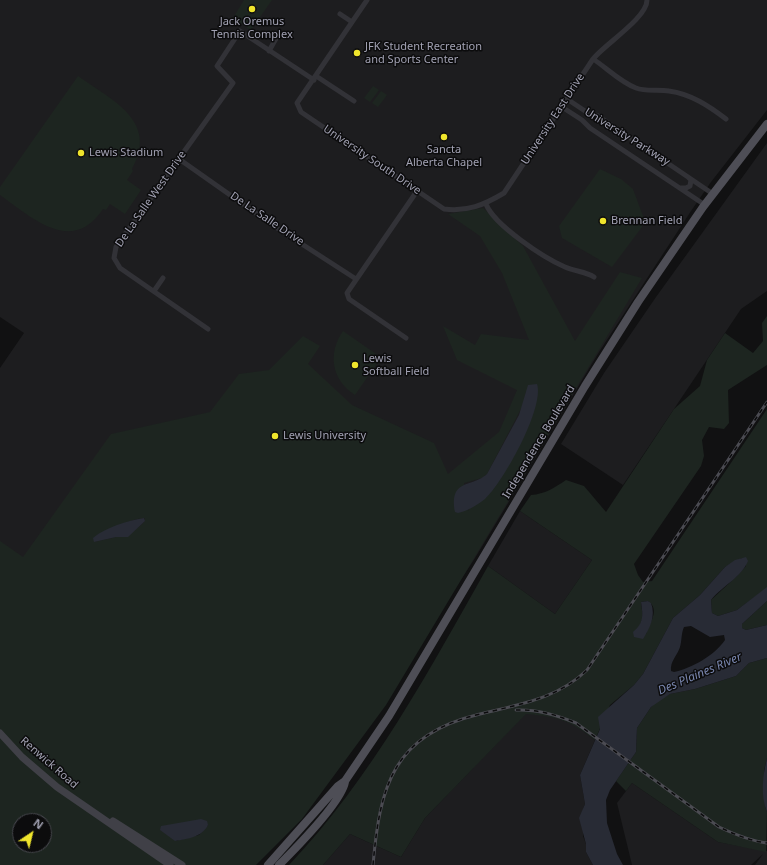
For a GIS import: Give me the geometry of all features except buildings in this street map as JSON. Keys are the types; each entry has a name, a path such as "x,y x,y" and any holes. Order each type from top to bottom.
{"main road":[{"name":"Independence Boulevard","path":"279,865 325,814 344,788 346,781 410,680 604,355 645,291 705,205 767,124"},
{"name":"Independence Boulevard","path":"268,865 338,786 346,781"}],"street":[{"path":"315,78 367,0"},
{"name":"University East Drive","path":"444,209 458,211 486,204 504,194 593,59 600,50 639,16 646,8 647,0"},
{"path":"340,14 352,22"},
{"name":"De La Salle West Drive","path":"208,329 120,268 114,258 116,247 233,83 217,66 240,31 269,51"},
{"path":"278,35 269,51 354,101"},
{"path":"593,59 632,86 643,90 670,91 689,96 701,101 726,119"},
{"name":"University South Drive","path":"315,78 297,103 301,112 444,209"},
{"name":"University Parkway","path":"567,99 588,113 598,116 713,194"},
{"name":"University Parkway","path":"562,107 582,120 590,128 705,205"},
{"name":"De La Salle Drive","path":"179,159 277,228 356,279"},
{"path":"680,188 690,186 691,180 688,176"},
{"path":"406,338 349,299 347,293 417,191"},
{"path":"486,204 488,209 497,218 526,244 565,267 594,277"},
{"path":"154,291 163,278"},
{"name":"Renwick Road","path":"0,733 22,757 51,782 106,819 128,830 182,865"},
{"name":"Renwick Road","path":"106,819 110,824 170,865"}],"shaded area":[{"name":"Lewis University","path":"0,0 767,0 767,110 711,182 599,352 475,558 355,743 0,714 0,368 24,333 0,317"},
{"name":"Jack Oremus Tennis Complex","path":"244,0 272,0 251,30 233,18"},
{"name":"Lewis Stadium","path":"78,76 117,103 136,125 140,138 139,152 132,169 133,171 127,180 141,190 125,214 110,204 106,210 103,209 91,223 78,230 65,231 52,228 25,213 0,195 0,187"},
{"path":"373,86 379,90 370,102 364,98"},
{"path":"381,91 387,95 378,107 372,103"},
{"path":"767,143 767,291 741,309 623,485 561,444 604,373 656,297"},
{"name":"Brennan Field","path":"600,169 621,179 633,189 643,216 642,227 612,267 562,238 559,226"},
{"path":"483,208 523,246 575,341 620,272 642,278 386,705 302,819 256,865 0,865 0,541 23,557 111,434 210,412 239,374 269,370 303,336 320,346 308,364 352,405 434,443 448,474 499,432 517,390 457,360 443,326 475,345 481,334 529,340 502,273 480,236 448,214","holes":["526,392 533,413 468,511 464,483 482,478 487,474 523,405","145,518 145,521 140,526 128,533 95,542 97,535 126,522","208,825 199,835 175,841"]},
{"path":"767,316 767,365 728,390 729,423 724,429 709,427 702,440 704,456 701,466 634,564 638,575 643,582 652,581 767,409 767,588 737,610 718,616 712,613 711,600 746,566 742,558 725,567 700,595 673,618 643,674 634,685 610,705 595,740 578,728 563,721 555,718 526,714 425,818 401,857 350,834 323,865 289,865 319,832 373,760 398,722 488,566 555,614 592,560 520,511 531,495 545,492 566,480 584,486 606,512 674,409 700,386 707,360 725,333 753,353 763,341 762,323","holes":["648,601 654,608 653,617 646,634 639,627 643,618 641,602"]},
{"name":"Lewis Softball Field","path":"343,331 379,356 380,359 355,395 341,382 334,366 335,349"},
{"path":"520,511 592,560 555,614 488,566"},
{"path":"767,601 767,625 746,630 742,628 742,624"},
{"path":"767,658 767,758 764,770 765,806 767,812 766,852 718,842 632,783 626,791 616,781 636,752 637,728 651,707 657,701 670,694 695,689 736,676 749,663"},
{"path":"526,713 556,717 575,725 595,740 580,775 585,804 583,809 583,836 586,844 586,852 593,865 323,865 350,834 401,857 425,818"},
{"path":"632,783 718,842 767,851 767,865 755,865 763,854 751,865 632,865 617,803"}],"water":[{"path":"537,384 538,395 529,426 502,478 485,499 476,506 458,513 455,512 455,494 463,486 487,474 519,415 528,385"},
{"path":"144,518 145,521 128,537 116,537 94,542 93,538 110,528"},
{"name":"Des Plaines River","path":"746,557 748,561 741,572 711,600 712,613 718,616 737,610 767,587 767,601 742,624 742,628 746,630 767,625 767,658 749,663 736,676 695,689 670,694 651,707 637,728 636,752 610,790 606,800 607,823 617,854 623,865 593,865 586,852 586,844 579,818 585,804 580,775 600,729 598,717 634,685 643,674 673,618 700,595 725,567 735,560","holes":["691,626 710,637 724,635 725,640 709,656 681,670 674,672 671,671 673,661 680,647 684,627"]},
{"path":"648,601 651,603 653,613 650,626 643,639 634,637 633,632 637,629 642,618 641,602"},
{"path":"767,758 767,812 763,799 763,778"},
{"path":"201,819 207,821 208,825 198,835 190,838 175,841 160,830 161,826"}],"railway":[{"path":"373,865 380,811 387,788 396,767 410,750 428,735 451,723 551,694 563,688 587,670 767,402"},
{"path":"516,710 532,710 547,713 576,723 719,827 736,835 767,843"}],"place":[{"name":"Jack Oremus Tennis Complex","path":"252,9"},
{"name":"JFK Student Recreation and Sports Center","path":"357,53"},
{"name":"Sancta Alberta Chapel","path":"444,137"},
{"name":"Lewis Stadium","path":"81,153"},
{"name":"Brennan Field","path":"603,221"},
{"name":"Lewis Softball Field","path":"355,365"},
{"name":"Lewis University","path":"275,436"}]}
